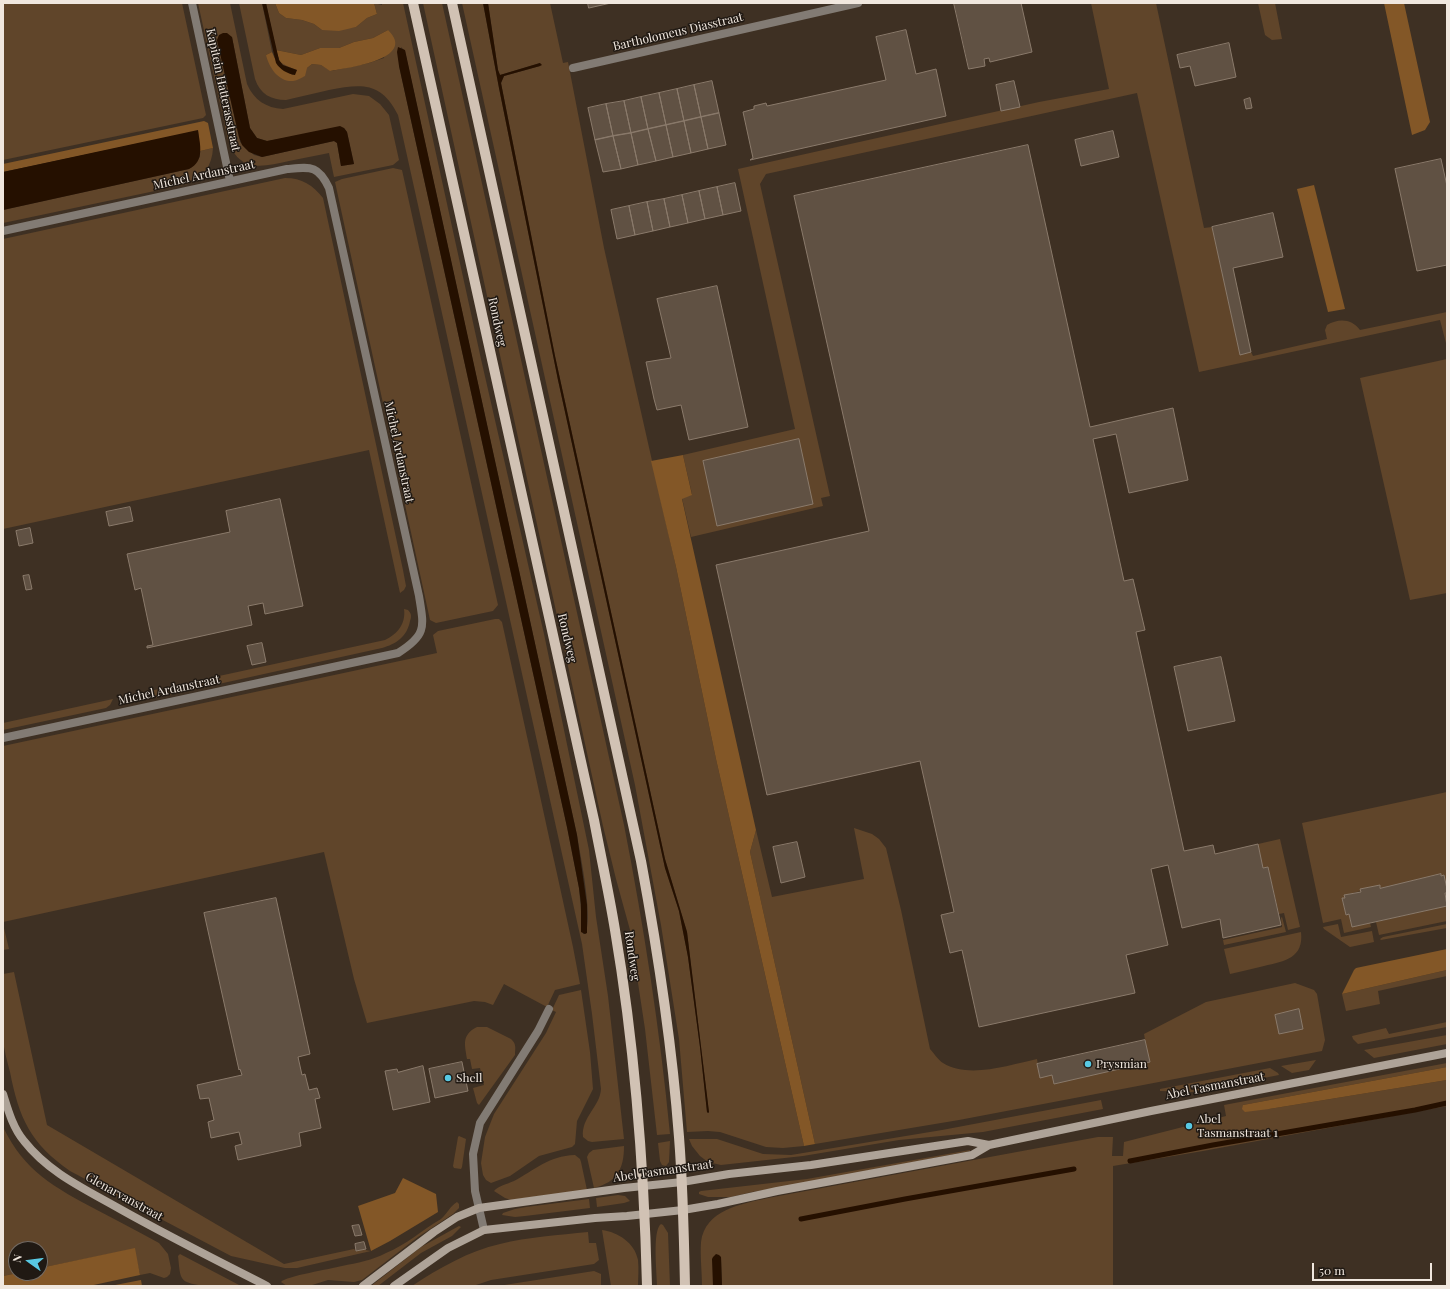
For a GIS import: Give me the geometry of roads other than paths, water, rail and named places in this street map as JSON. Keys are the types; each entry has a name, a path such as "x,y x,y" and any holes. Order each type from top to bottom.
{"main road":[{"name":"Rondweg","path":"413,3 594,820 615,930 628,1020 637,1102 644,1186 648,1286"},
{"name":"Rondweg","path":"452,3 641,861 652,920 664,999 679,1136 685,1286"}],"street":[{"name":"Kapitein Hatterasstraat","path":"192,3 230,181"},
{"name":"Bartholomeus Diasstraat","path":"573,68 858,3"},
{"name":"Michel Ardanstraat","path":"3,231 287,169 314,169 322,174 329,188 419,596 422,616 420,634 413,644 398,653 3,738"},
{"path":"484,1230 475,1192 473,1154 480,1123 538,1031 549,1009"},
{"name":"Abel Tasmanstraat","path":"394,1286 448,1248 484,1230 683,1210 718,1204 777,1191 972,1155 989,1145 1151,1111 1447,1053"},
{"name":"Glenarvanstraat","path":"3,1094 15,1127 22,1140 47,1166 70,1181 172,1238 267,1286"},
{"name":"Abel Tasmanstraat","path":"363,1286 434,1232 457,1217 479,1208 682,1182 729,1174 811,1165 968,1141 989,1145"}],"waterway":[{"path":"1130,1161 1447,1103"},
{"path":"801,1219 1074,1169"}],"place":[{"name":"Prysmian","path":"1088,1064"},
{"name":"Shell","path":"448,1078"},
{"name":"Abel Tasmanstraat 1","path":"1189,1126"}]}
